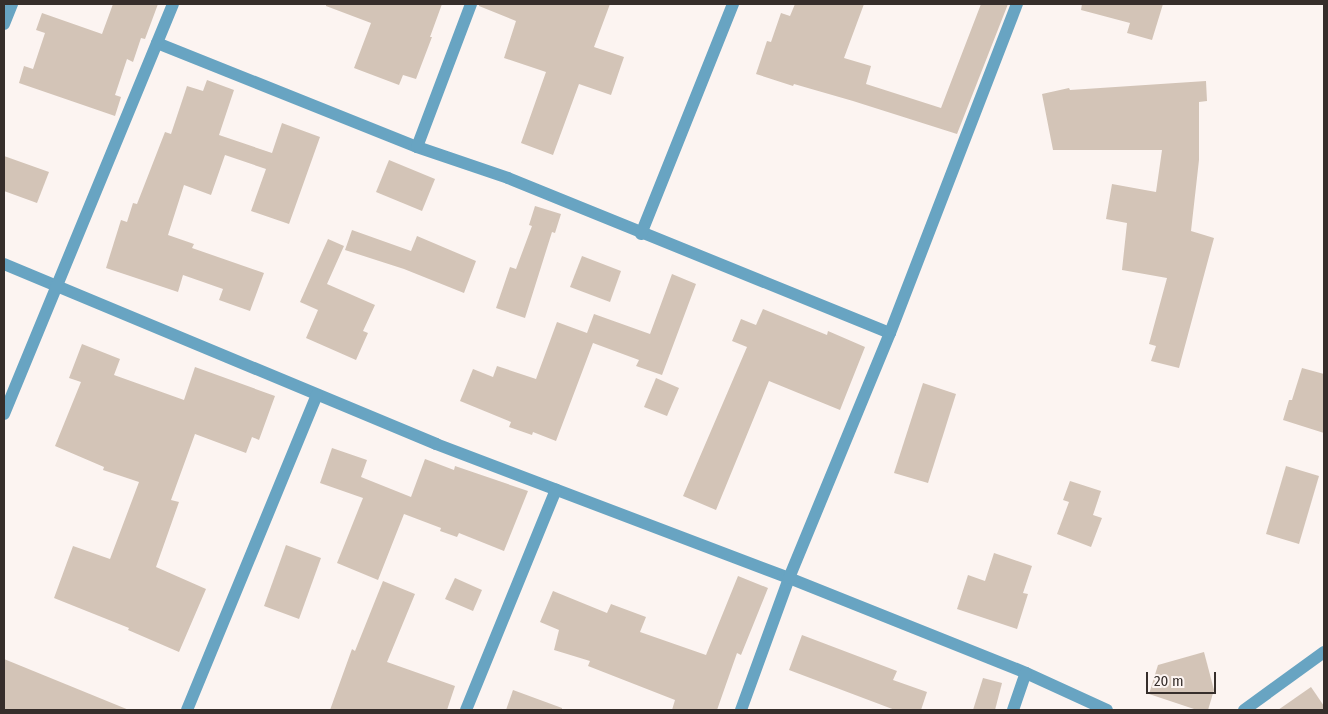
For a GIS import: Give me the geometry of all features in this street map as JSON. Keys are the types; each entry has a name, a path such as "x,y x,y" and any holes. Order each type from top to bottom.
{"street":[{"path":"4,24 12,4"},
{"path":"4,414 55,286 173,4"},
{"path":"417,146 471,4"},
{"path":"641,234 733,4"},
{"path":"741,710 789,578 890,334 1018,4"},
{"path":"157,43 417,146 508,178 641,234 890,334"},
{"path":"4,264 436,444 789,578 1026,673 1107,710"},
{"path":"187,710 316,395"},
{"path":"466,710 556,490"},
{"path":"1244,710 1324,652"},
{"path":"1012,710 1026,673"}],"building":[{"path":"113,4 158,4 145,39 141,38 133,62 127,59 115,95 121,97 115,116 19,83 24,66 33,69 45,33 36,30 42,13 102,34"},
{"path":"326,4 442,4 416,79 403,75 399,85 354,68 371,23 326,6"},
{"path":"479,4 610,4 594,47 624,57 611,95 579,84 553,155 521,143 546,72 504,58 516,21 479,6"},
{"path":"795,4 864,4 844,58 871,66 866,84 941,108 981,4 1008,4 957,134 853,101 794,84 793,86 756,74 767,41 771,42 781,13 790,16"},
{"path":"1082,4 1163,4 1152,40 1127,33 1130,23 1081,10"},
{"path":"207,80 234,90 219,135 272,153 282,123 320,137 289,224 251,211 266,169 225,155 211,195 184,185 168,235 194,244 192,248 264,273 250,311 219,300 223,289 183,275 178,292 106,268 121,220 127,222 133,203 137,204 165,132 171,134 187,86 203,91"},
{"path":"1206,81 1207,101 1199,102 1199,160 1191,231 1214,238 1179,368 1151,361 1156,346 1149,344 1167,278 1122,270 1127,223 1106,219 1112,184 1156,192 1162,150 1053,150 1042,94 1069,88 1070,90"},
{"path":"4,156 49,172 37,203 4,191"},
{"path":"389,160 435,179 422,211 376,192"},
{"path":"535,206 561,214 555,233 552,232 525,318 496,308 510,267 516,269 532,226 529,225"},
{"path":"352,230 411,251 417,236 476,261 464,293 404,269 345,250"},
{"path":"328,239 344,246 327,284 375,305 363,331 368,333 356,360 306,338 318,310 300,302"},
{"path":"582,256 621,271 610,302 570,287"},
{"path":"672,274 696,284 662,375 636,366 639,360 593,343 556,441 533,432 532,435 509,427 511,422 460,401 473,369 493,377 497,366 536,379 557,322 587,333 594,314 650,334"},
{"path":"763,309 827,335 828,331 865,347 840,410 769,381 716,510 683,496 747,347 732,341 741,319 756,325"},
{"path":"82,344 120,359 114,375 184,400 195,367 275,396 259,440 252,437 246,453 195,434 171,500 179,502 156,567 206,589 179,652 128,630 129,628 54,598 73,546 110,559 139,482 103,470 104,467 55,446 81,382 69,378"},
{"path":"1302,368 1324,374 1324,433 1283,420 1289,400 1292,400"},
{"path":"656,378 679,388 667,416 644,407"},
{"path":"923,383 956,394 928,483 894,473"},
{"path":"332,448 367,460 361,477 411,497 425,459 454,470 455,466 528,491 504,551 459,533 457,537 440,531 441,528 404,514 378,580 337,563 363,498 320,483"},
{"path":"1286,466 1319,476 1299,544 1266,534"},
{"path":"1070,481 1101,491 1093,515 1102,518 1091,547 1057,534 1069,502 1063,500"},
{"path":"286,545 321,558 299,619 264,606"},
{"path":"994,553 1032,566 1023,593 1028,594 1017,629 957,609 968,575 985,581"},
{"path":"738,576 768,588 741,655 737,653 717,710 672,710 675,700 588,666 590,661 554,650 559,630 540,622 553,591 607,613 611,604 646,617 640,632 706,655"},
{"path":"455,578 482,590 473,611 445,599"},
{"path":"383,581 415,594 387,662 455,686 447,710 330,710 352,649 355,651"},
{"path":"802,635 897,671 893,680 927,692 921,710 895,710 789,670"},
{"path":"1204,652 1214,690 1208,710 1197,710 1149,694 1158,665"},
{"path":"4,659 129,710 4,710"},
{"path":"983,678 1002,683 995,710 973,710"},
{"path":"1311,687 1324,706 1324,710 1278,710"},
{"path":"513,690 562,708 562,710 506,710"}]}
